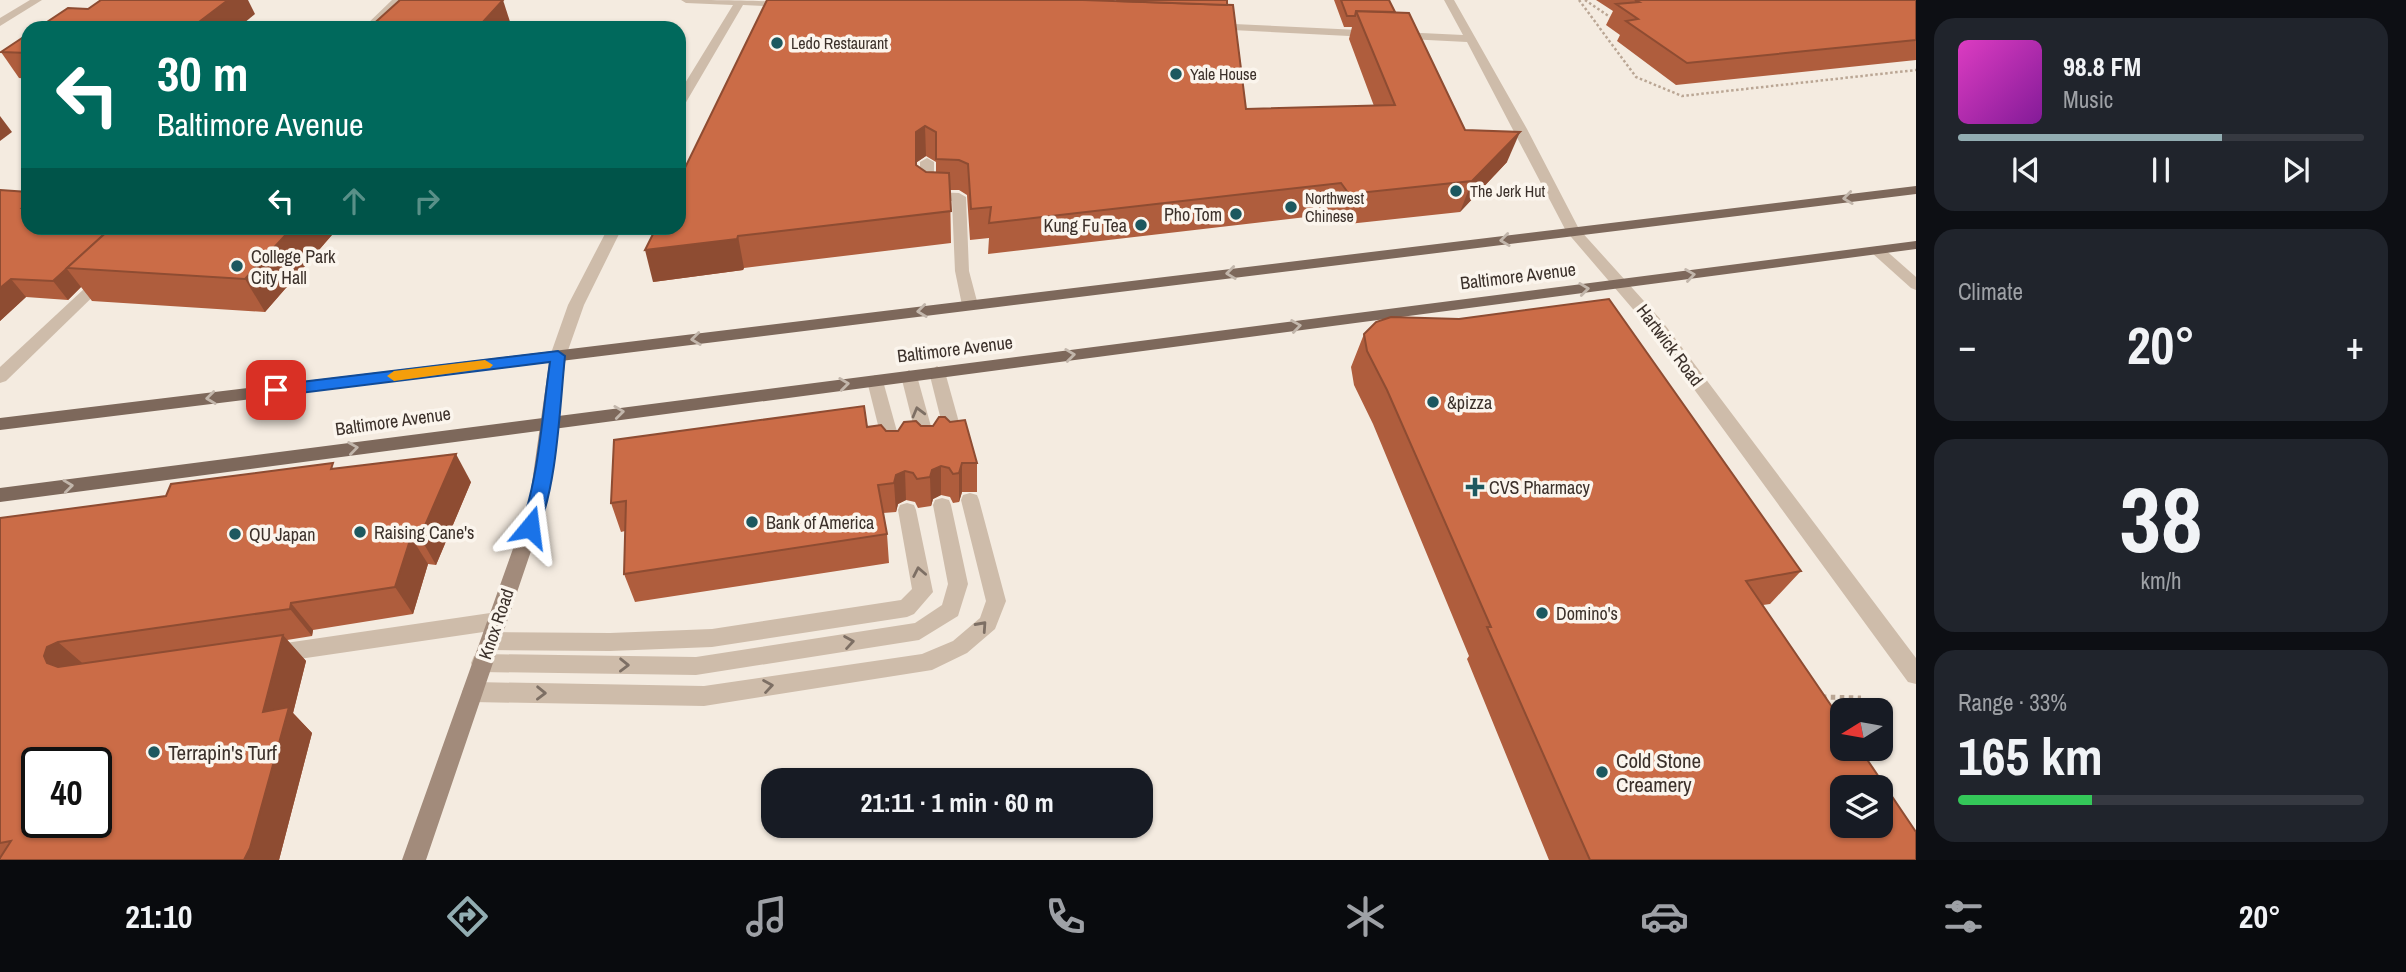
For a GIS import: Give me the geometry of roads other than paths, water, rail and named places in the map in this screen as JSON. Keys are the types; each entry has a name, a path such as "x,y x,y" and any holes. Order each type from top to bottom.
{"main road":[{"path":"0,424 1916,190"},
{"name":"Baltimore Avenue","path":"0,495 1916,245"}],"street":[{"path":"0,23 37,0"},
{"path":"376,21 398,0"},
{"path":"686,0 797,5"},
{"name":"Hartwick Road","path":"1449,0 1573,231 1623,284 1656,325 1916,675"},
{"path":"686,91 741,1"},
{"path":"1204,26 1471,39"},
{"path":"927,162 927,196 959,197 962,271 970,305"},
{"name":"Knox Road","path":"414,860 538,504 558,356 576,305 611,235"},
{"path":"1877,250 1916,285"},
{"path":"0,377 117,265"},
{"path":"937,372 956,444"},
{"path":"909,376 928,448"},
{"path":"875,380 894,453"},
{"path":"473,692 704,696 924,663 960,647 988,623 996,601 970,500"},
{"path":"482,663 696,666 919,631 951,610 958,584 942,505"},
{"path":"252,656 494,631 610,642 712,638 906,608 923,592 907,510"}],"place":[{"name":"Ledo Restaurant","path":"777,43"},
{"name":"Yale House","path":"1176,74"},
{"name":"The Jerk Hut","path":"1456,191"},
{"name":"Northwest Chinese","path":"1291,207"},
{"name":"Pho Tom","path":"1236,214"},
{"name":"Kung Fu Tea","path":"1141,225"},
{"name":"College Park City Hall","path":"237,266"},
{"name":"&pizza","path":"1433,402"},
{"name":"CVS Pharmacy","path":"1475,487"},
{"name":"Bank of America","path":"752,522"},
{"name":"Raising Cane's","path":"360,532"},
{"name":"QU Japan","path":"235,534"},
{"name":"Domino's","path":"1542,613"},
{"name":"Terrapin's Turf","path":"154,752"},
{"name":"Cold Stone Creamery","path":"1602,772"}]}
